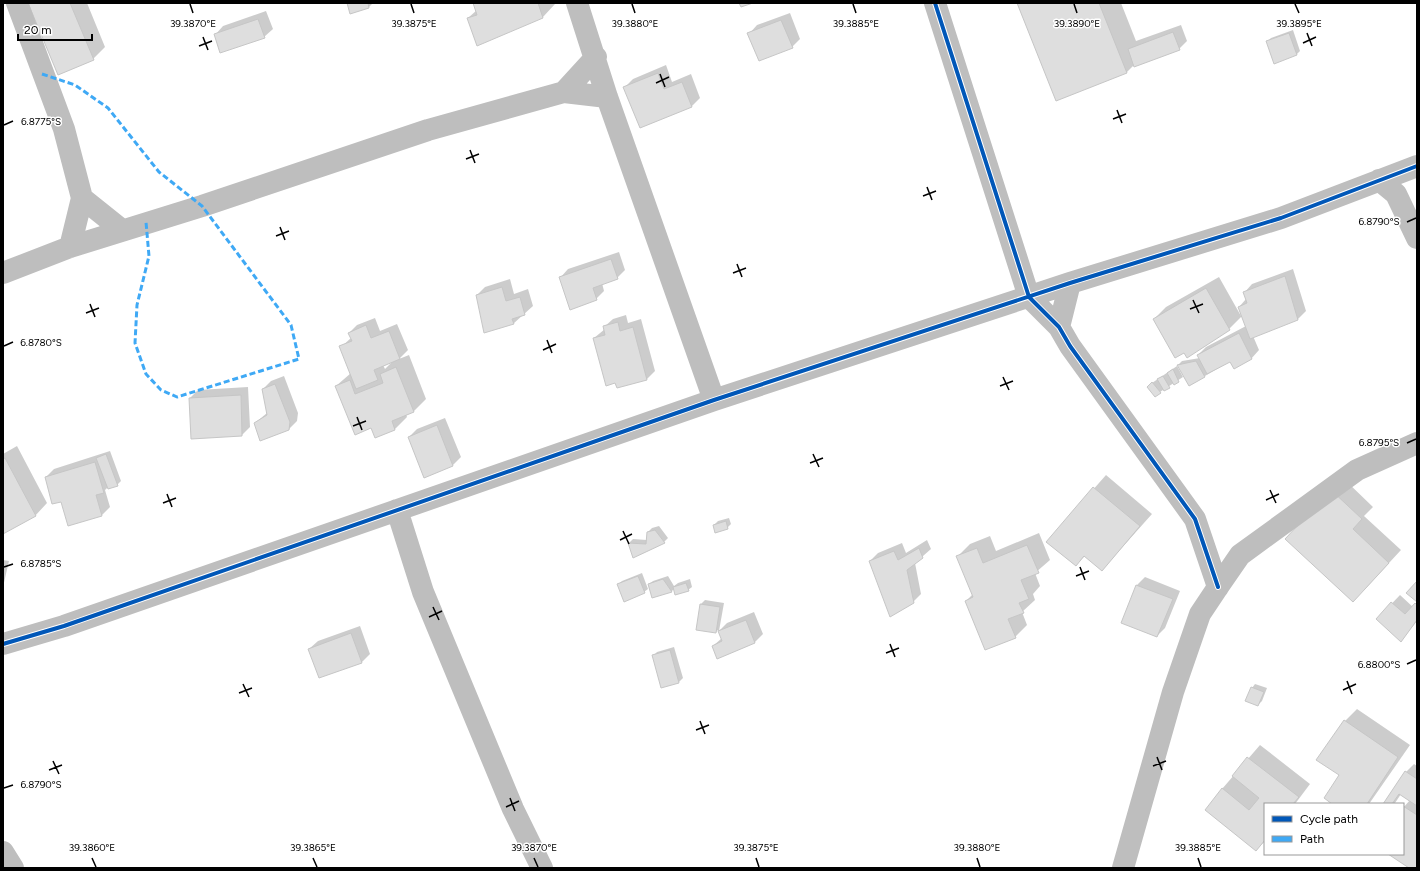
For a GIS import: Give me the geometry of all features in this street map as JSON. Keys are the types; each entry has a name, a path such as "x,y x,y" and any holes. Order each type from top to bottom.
{"street":[{"path":"17,3 64,129 82,198 70,247"},
{"path":"577,3 596,57 607,97 714,400"},
{"path":"935,3 1029,296 1059,327 1070,346 1195,519 1218,586"},
{"path":"564,92 596,57"},
{"path":"3,273 70,247 202,206 428,130 564,92 607,97"},
{"path":"3,644 72,623 714,400 1029,296 1281,218 1417,166"},
{"path":"1378,180 1396,194 1417,238"},
{"path":"82,198 122,230"},
{"path":"1059,327 1070,283"},
{"path":"1123,868 1173,692 1200,614 1218,586 1240,555 1357,470 1417,443"},
{"path":"397,510 423,592 513,809 542,868"},
{"path":"3,852 13,868"}],"building":[{"path":"28,3 70,3 94,60 58,75"},
{"path":"347,3 368,3 369,8 350,14"},
{"path":"473,3 538,3 543,18 477,46 467,18 477,15"},
{"path":"739,3 753,3 741,7"},
{"path":"1017,3 1099,3 1127,73 1056,101"},
{"path":"258,19 265,38 220,53 214,34"},
{"path":"781,20 793,48 759,61 747,33"},
{"path":"1173,32 1180,50 1134,67 1128,49"},
{"path":"1289,33 1297,55 1274,64 1266,41"},
{"path":"658,73 664,89 682,82 692,107 640,128 623,87"},
{"path":"611,259 618,279 593,288 597,300 570,310 559,277"},
{"path":"1285,276 1298,320 1250,339 1238,307 1247,303 1243,292"},
{"path":"502,287 506,301 520,297 525,315 512,319 514,324 484,333 476,295"},
{"path":"1206,288 1230,330 1187,358 1184,353 1175,358 1153,319"},
{"path":"618,322 620,331 633,327 647,380 617,388 615,383 606,386 593,338 605,335 603,326"},
{"path":"366,325 371,338 389,331 400,359 374,370 378,380 356,389 339,346 352,341 348,333"},
{"path":"1239,333 1252,359 1234,369 1230,362 1207,374 1197,355"},
{"path":"1196,361 1205,377 1189,386 1177,365"},
{"path":"396,367 414,412 392,421 395,430 375,438 371,428 355,435 335,386 350,380 355,394 383,383 380,374"},
{"path":"1173,369 1179,382 1174,385 1167,373"},
{"path":"1163,376 1170,388 1164,391 1157,379"},
{"path":"1152,382 1161,393 1155,397 1147,387"},
{"path":"275,384 290,422 289,430 260,441 254,423 267,415 262,389"},
{"path":"241,395 242,436 191,439 189,398"},
{"path":"437,425 453,466 424,478 408,437"},
{"path":"106,454 118,486 108,489 96,458"},
{"path":"5,458 36,516 3,534 3,459"},
{"path":"95,462 104,493 96,495 102,516 68,526 61,502 52,504 45,477"},
{"path":"1093,487 1140,526 1102,571 1084,556 1076,566 1046,542"},
{"path":"1331,490 1362,519 1353,529 1389,563 1353,602 1285,539"},
{"path":"726,521 728,529 715,533 713,525"},
{"path":"655,530 665,543 633,558 628,543 646,544 647,532"},
{"path":"1027,545 1039,573 1021,580 1029,599 1019,603 1024,613 1008,619 1016,638 985,650 965,601 973,597 956,556 977,548 983,563"},
{"path":"919,548 923,558 907,570 914,603 890,617 869,561 894,551 898,560"},
{"path":"638,576 645,593 624,602 617,584"},
{"path":"663,579 672,592 652,598 648,584"},
{"path":"1417,581 1417,602 1406,593"},
{"path":"686,583 689,591 675,595 673,587"},
{"path":"1136,585 1173,599 1157,637 1121,623"},
{"path":"1391,602 1405,614 1415,603 1417,605 1417,620 1401,642 1376,619"},
{"path":"700,604 720,607 716,633 696,630"},
{"path":"746,620 755,643 717,659 712,646 722,641 718,631"},
{"path":"351,633 362,663 319,678 308,649"},
{"path":"670,650 679,683 661,688 652,655"},
{"path":"1251,687 1264,692 1258,706 1245,701"},
{"path":"1344,720 1398,757 1368,803 1331,803 1324,798 1339,775 1316,760"},
{"path":"1247,757 1299,797 1294,803 1264,803 1264,841 1256,851 1205,810 1222,788 1249,810 1259,798 1232,776"},
{"path":"1405,771 1417,779 1417,806 1399,794 1393,803 1384,803"},
{"path":"1404,807 1417,815 1417,868 1409,868 1390,855 1404,855"}],"marked path":[{"path":"42,74 75,85 108,108 159,172 202,206 291,325 299,359 177,397 161,390 146,374 135,343 137,305 149,256 146,222"}],"cycle path":[{"path":"935,3 1029,297 1059,327 1070,346 1195,519 1218,587"},
{"path":"3,644 64,626 714,400 1070,283 1281,218 1417,166"}]}
